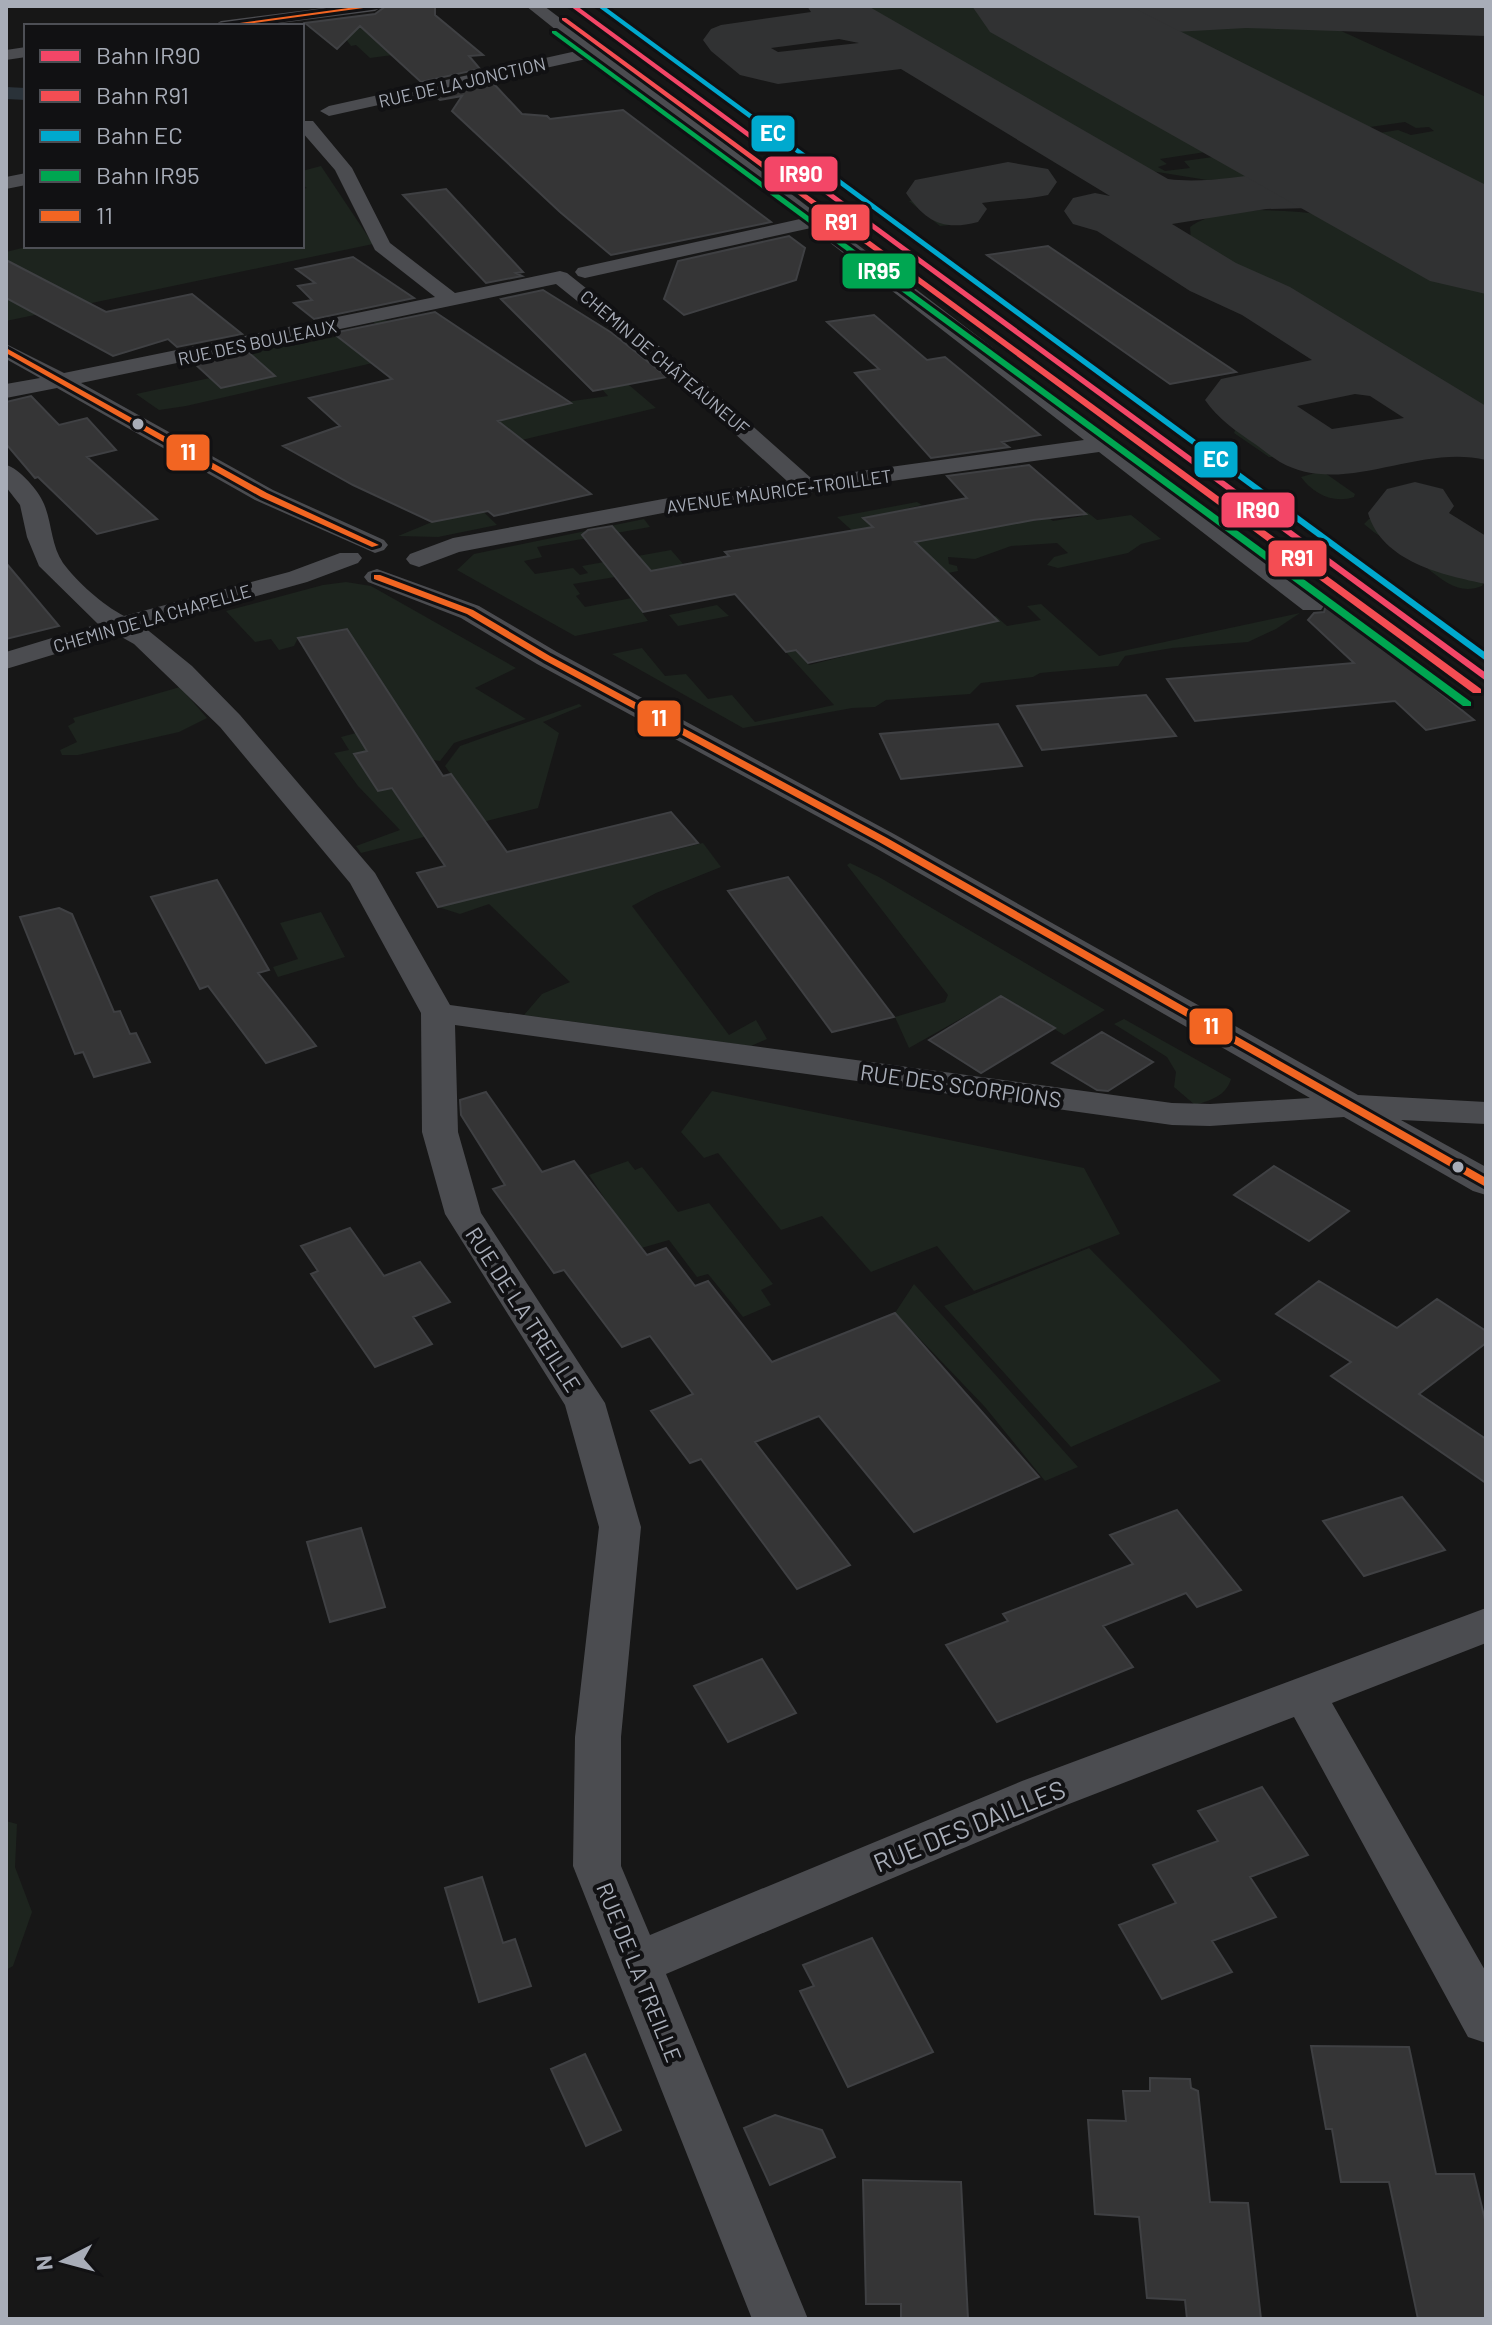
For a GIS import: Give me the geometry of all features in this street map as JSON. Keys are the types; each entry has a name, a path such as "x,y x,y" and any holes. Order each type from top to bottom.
{"street":[{"path":"212,6 225,24"},
{"path":"234,24 375,6"},
{"path":"534,6 1312,604"},
{"name":"RUE DE LA JONCTION","path":"304,119 330,120 333,116 329,111 595,52"},
{"path":"304,119 313,136 343,168 382,246 453,301"},
{"name":"CHEMIN DE CHÂTEAUNEUF","path":"619,287 578,269 814,222"},
{"name":"CHEMIN DE CHÂTEAUNEUF","path":"453,301 560,277 635,335 760,441 807,487"},
{"name":"RUE DES BOULEAUX","path":"60,381 453,301"},
{"path":"6,350 264,495 362,562 398,582 470,612 547,658 883,840 1486,1183"},
{"path":"6,391 60,381"},
{"name":"AVENUE MAURICE-TROILLET","path":"362,562 404,573 414,556 663,506 1106,444"},
{"name":"RUE DE LA TREILLE","path":"6,472 32,504 39,537 52,566 102,615 143,638 182,672 230,721 364,880 438,1013 440,1132 463,1214 585,1403 620,1527 598,1737 597,1866 780,2319"},
{"path":"414,556 470,612"},
{"name":"CHEMIN DE LA CHAPELLE","path":"6,661 119,626 362,562"},
{"name":"RUE DES SCORPIONS","path":"438,1013 1172,1114 1210,1115 1350,1106 1486,1113"},
{"name":"RUE DES DAILLES","path":"637,1963 1039,1795 1486,1625"},
{"path":"1304,1694 1486,2020"}],"shaded area":[{"path":"859,6 972,6 1164,112 1162,114 1212,151 1160,159 1167,164 1158,167 1165,171 1190,168 1184,161 1220,156 1258,173 1243,178 1207,180 1145,170 1083,140"},
{"path":"1201,18 1290,20 1339,30 1486,97 1486,208 1447,188 1367,135 1398,130 1411,135 1434,131 1429,127 1416,128 1405,122 1356,129 1269,96 1150,35 1157,26"},
{"path":"372,19 408,53 370,58 356,45 351,46 336,26 304,29"},
{"path":"321,166 373,244 6,321 6,252 24,248 304,248 304,189 307,188 304,186 304,170"},
{"path":"931,198 967,223 940,226 909,201"},
{"path":"1259,210 1311,213 1370,229 1486,290 1486,423 1191,240 1190,227 1197,222 1223,214"},
{"path":"390,321 395,327 344,342 366,358 447,340 451,345 186,406 159,410 136,394 210,378 221,388 274,376 255,358 250,359 241,351 278,343 286,347 383,327 373,322"},
{"path":"629,385 656,408 433,461 498,390 523,416 566,402 608,396 600,387"},
{"path":"1258,426 1299,455 1298,458 1269,457 1234,433 1236,428"},
{"path":"434,463 497,525 438,537 398,536 432,522"},
{"path":"1322,471 1355,494 1354,497 1339,499 1324,496 1301,477"},
{"path":"917,502 922,505 870,517 1035,521 1049,518 1053,521 1083,516 1080,513 1087,512 1097,520 1131,515 1161,539 1141,544 1128,553 1058,568 1047,565 1054,557 1068,553 1057,543 1011,546 975,559 948,557 949,564 957,566 958,571 908,581 837,517"},
{"path":"1389,518 1421,540 1420,543 1397,544 1364,524 1369,519"},
{"path":"644,519 650,527 537,547 542,557 524,561 535,574 573,568 580,575 588,573 582,566 671,550 698,581 678,586 663,569 573,584 580,594 576,596 585,607 632,598 648,621 575,636 457,570 474,554"},
{"path":"1439,559 1449,560 1482,586 1467,589 1447,582 1428,569 1429,563"},
{"path":"346,582 371,586 516,668 475,688 526,719 454,743 440,761 433,760 347,629 298,638 294,646 279,650 271,639 255,642 226,611 323,585"},
{"path":"1041,604 1099,656 1300,613 1248,642 1172,648 1125,656 1118,666 1040,673 1033,677 981,683 970,694 886,700 875,707 852,708 743,728 612,654 642,648 665,676 686,674 708,699 732,695 755,722 834,705 786,652 796,650 809,665 845,656 837,646 879,640 885,647 996,616 1007,626 1041,620 1027,606"},
{"path":"717,605 729,616 678,626 669,615"},
{"path":"180,687 207,718 179,732 78,755 62,755 60,750 77,742 68,726 75,722 73,718"},
{"path":"579,704 582,706 543,722 559,733 538,808 361,853 356,846 400,830 358,786 334,753 349,750 341,737 356,733 368,751 355,755 377,790 392,787 416,822 475,808 445,766 460,746"},
{"path":"703,843 721,867 632,906 729,1035 756,1020 767,1039 751,1046 524,1015 542,994 570,982 489,904 460,914 438,907"},
{"path":"850,863 1105,1010 1064,1035 1001,996 909,1048 895,1017 945,1002 948,995 847,865"},
{"path":"321,912 345,957 278,977 273,967 298,959 280,923"},
{"path":"1124,1019 1231,1079 1226,1090 1195,1105 1174,1087 1176,1072 1167,1057 1114,1024"},
{"path":"712,1091 1084,1168 1120,1234 974,1291 937,1246 871,1272 822,1216 781,1230 718,1153 704,1158 681,1132"},
{"path":"628,1161 635,1170 642,1167 678,1212 709,1203 773,1284 761,1290 771,1305 743,1317 708,1274 697,1277 669,1240 638,1249 589,1175"},
{"path":"1089,1248 1221,1381 1071,1447 944,1306"},
{"path":"914,1284 1078,1467 1045,1481 985,1407 895,1313"},
{"path":"6,1821 17,1824 15,1867 32,1912 13,1966 6,1970"}],"building":[{"path":"386,6 435,6 435,15 483,55 469,56 480,69 421,82 360,26 337,49 305,23 375,14"},
{"path":"493,83 522,114 547,116 550,119 623,110 771,222 611,255 452,111 462,96 440,100 435,96"},
{"path":"446,189 523,272 516,273 522,276 486,283 403,195"},
{"path":"789,236 805,248 796,280 684,315 664,299 678,261"},
{"path":"1048,246 1236,372 1170,384 987,255"},
{"path":"353,257 414,298 314,319 294,303 312,300 298,286 315,283 296,269"},
{"path":"6,260 106,312 192,294 242,334 177,347 168,339 113,356 6,298"},
{"path":"543,290 612,333 667,377 593,391 501,299"},
{"path":"435,312 571,403 498,421 591,494 494,516 488,511 432,522 353,485 283,446 340,426 309,398 392,379 333,333"},
{"path":"874,315 927,360 945,357 1040,435 1002,442 1009,447 931,458 855,373 879,369 827,322"},
{"path":"247,351 275,376 221,388 194,363"},
{"path":"31,396 59,425 87,418 116,450 87,457 157,519 97,534 38,477 35,478 6,444 6,402"},
{"path":"1029,465 1086,514 1033,520 915,542 998,621 808,663 796,650 786,652 735,594 643,612 582,535 588,530 612,526 651,571 729,556 725,552 873,527 863,518 967,498 947,476"},
{"path":"6,563 59,626 6,639"},
{"path":"1327,602 1474,720 1426,730 1395,701 1195,721 1167,679 1354,663 1308,620 1314,613 1324,612"},
{"path":"347,629 443,776 451,774 507,852 671,812 698,843 438,907 417,873 445,866 392,788 378,791 354,754 367,751 298,638"},
{"path":"1146,695 1176,736 1042,750 1017,706"},
{"path":"998,724 1022,766 901,779 880,734"},
{"path":"788,877 894,1017 832,1032 728,891"},
{"path":"217,880 269,970 258,973 316,1046 266,1063 208,986 200,989 151,897"},
{"path":"59,908 72,914 114,1012 120,1011 130,1034 136,1033 150,1062 94,1077 83,1052 75,1054 20,917"},
{"path":"1001,996 1055,1028 981,1073 929,1040"},
{"path":"1102,1032 1153,1062 1108,1091 1097,1090 1052,1063"},
{"path":"486,1092 542,1172 574,1161 647,1255 666,1248 695,1286 708,1281 772,1362 895,1313 1039,1477 914,1532 819,1416 755,1442 850,1565 797,1589 701,1459 690,1463 651,1411 693,1394 650,1336 622,1347 564,1270 554,1273 493,1189 505,1185 461,1115 460,1100"},
{"path":"1274,1166 1349,1211 1309,1241 1234,1195"},
{"path":"350,1228 384,1276 420,1262 450,1302 413,1317 432,1344 375,1367 311,1274 318,1271 301,1246"},
{"path":"1319,1281 1397,1328 1437,1299 1486,1331 1486,1343 1419,1394 1486,1439 1486,1483 1331,1376 1351,1362 1276,1314"},
{"path":"1402,1497 1445,1550 1364,1576 1323,1521"},
{"path":"1177,1510 1241,1590 1197,1607 1186,1593 1103,1626 1133,1667 997,1722 946,1645 1008,1621 1003,1614 1133,1564 1110,1535"},
{"path":"361,1528 385,1607 330,1622 307,1542"},
{"path":"762,1659 796,1713 728,1742 694,1686"},
{"path":"1262,1787 1308,1855 1250,1877 1276,1917 1212,1941 1232,1972 1162,1999 1119,1925 1176,1903 1153,1865 1218,1841 1198,1811"},
{"path":"482,1877 503,1943 515,1939 531,1986 479,2002 445,1888"},
{"path":"872,1938 933,2052 848,2087 800,1991 814,1986 803,1965"},
{"path":"1311,2046 1409,2047 1436,2174 1474,2174 1486,2224 1486,2319 1418,2319 1389,2182 1341,2182 1332,2129 1326,2129"},
{"path":"585,2054 621,2130 586,2146 551,2069"},
{"path":"1150,2078 1190,2079 1191,2088 1198,2091 1210,2202 1248,2203 1261,2319 1187,2319 1185,2300 1147,2298 1139,2217 1095,2214 1088,2120 1126,2121 1123,2091 1150,2091"},
{"path":"775,2115 822,2130 835,2157 770,2185 744,2128"},
{"path":"863,2180 961,2182 968,2319 901,2319 901,2304 866,2304"}],"waterway":[{"path":"6,93 24,94"}],"taxiway":[{"path":"832,6 1153,196 1198,201"},
{"path":"1043,11 1103,21 1246,13 1486,21"},
{"path":"866,27 839,24 739,36 729,40 759,64 778,68 890,56 901,52 901,48"},
{"path":"956,209 936,193 1008,180 1027,182"},
{"path":"1120,212 1266,191 1311,190 1377,200 1440,223"},
{"path":"1095,211 1119,218 1213,277 1266,301 1486,438"},
{"path":"1389,378 1355,373 1246,394 1241,400 1309,448 1328,452 1349,452 1437,434 1460,432 1481,435"},
{"path":"1415,506 1407,513 1410,522 1455,553 1486,560"}],"runway":[{"path":"1034,6 1486,247"}],"rail line":[{"name":"IR90","path":"573,6 1486,678"},
{"name":"EC","path":"600,6 1486,658"},
{"name":"R91","path":"564,19 1477,691"},
{"name":"IR95","path":"554,32 1467,704"}],"transit line":[{"name":"11","path":"236,24 375,6"},
{"name":"11","path":"6,350 264,495 375,545"},
{"name":"11","path":"377,577 470,612 547,658 883,840 1486,1183"}]}
